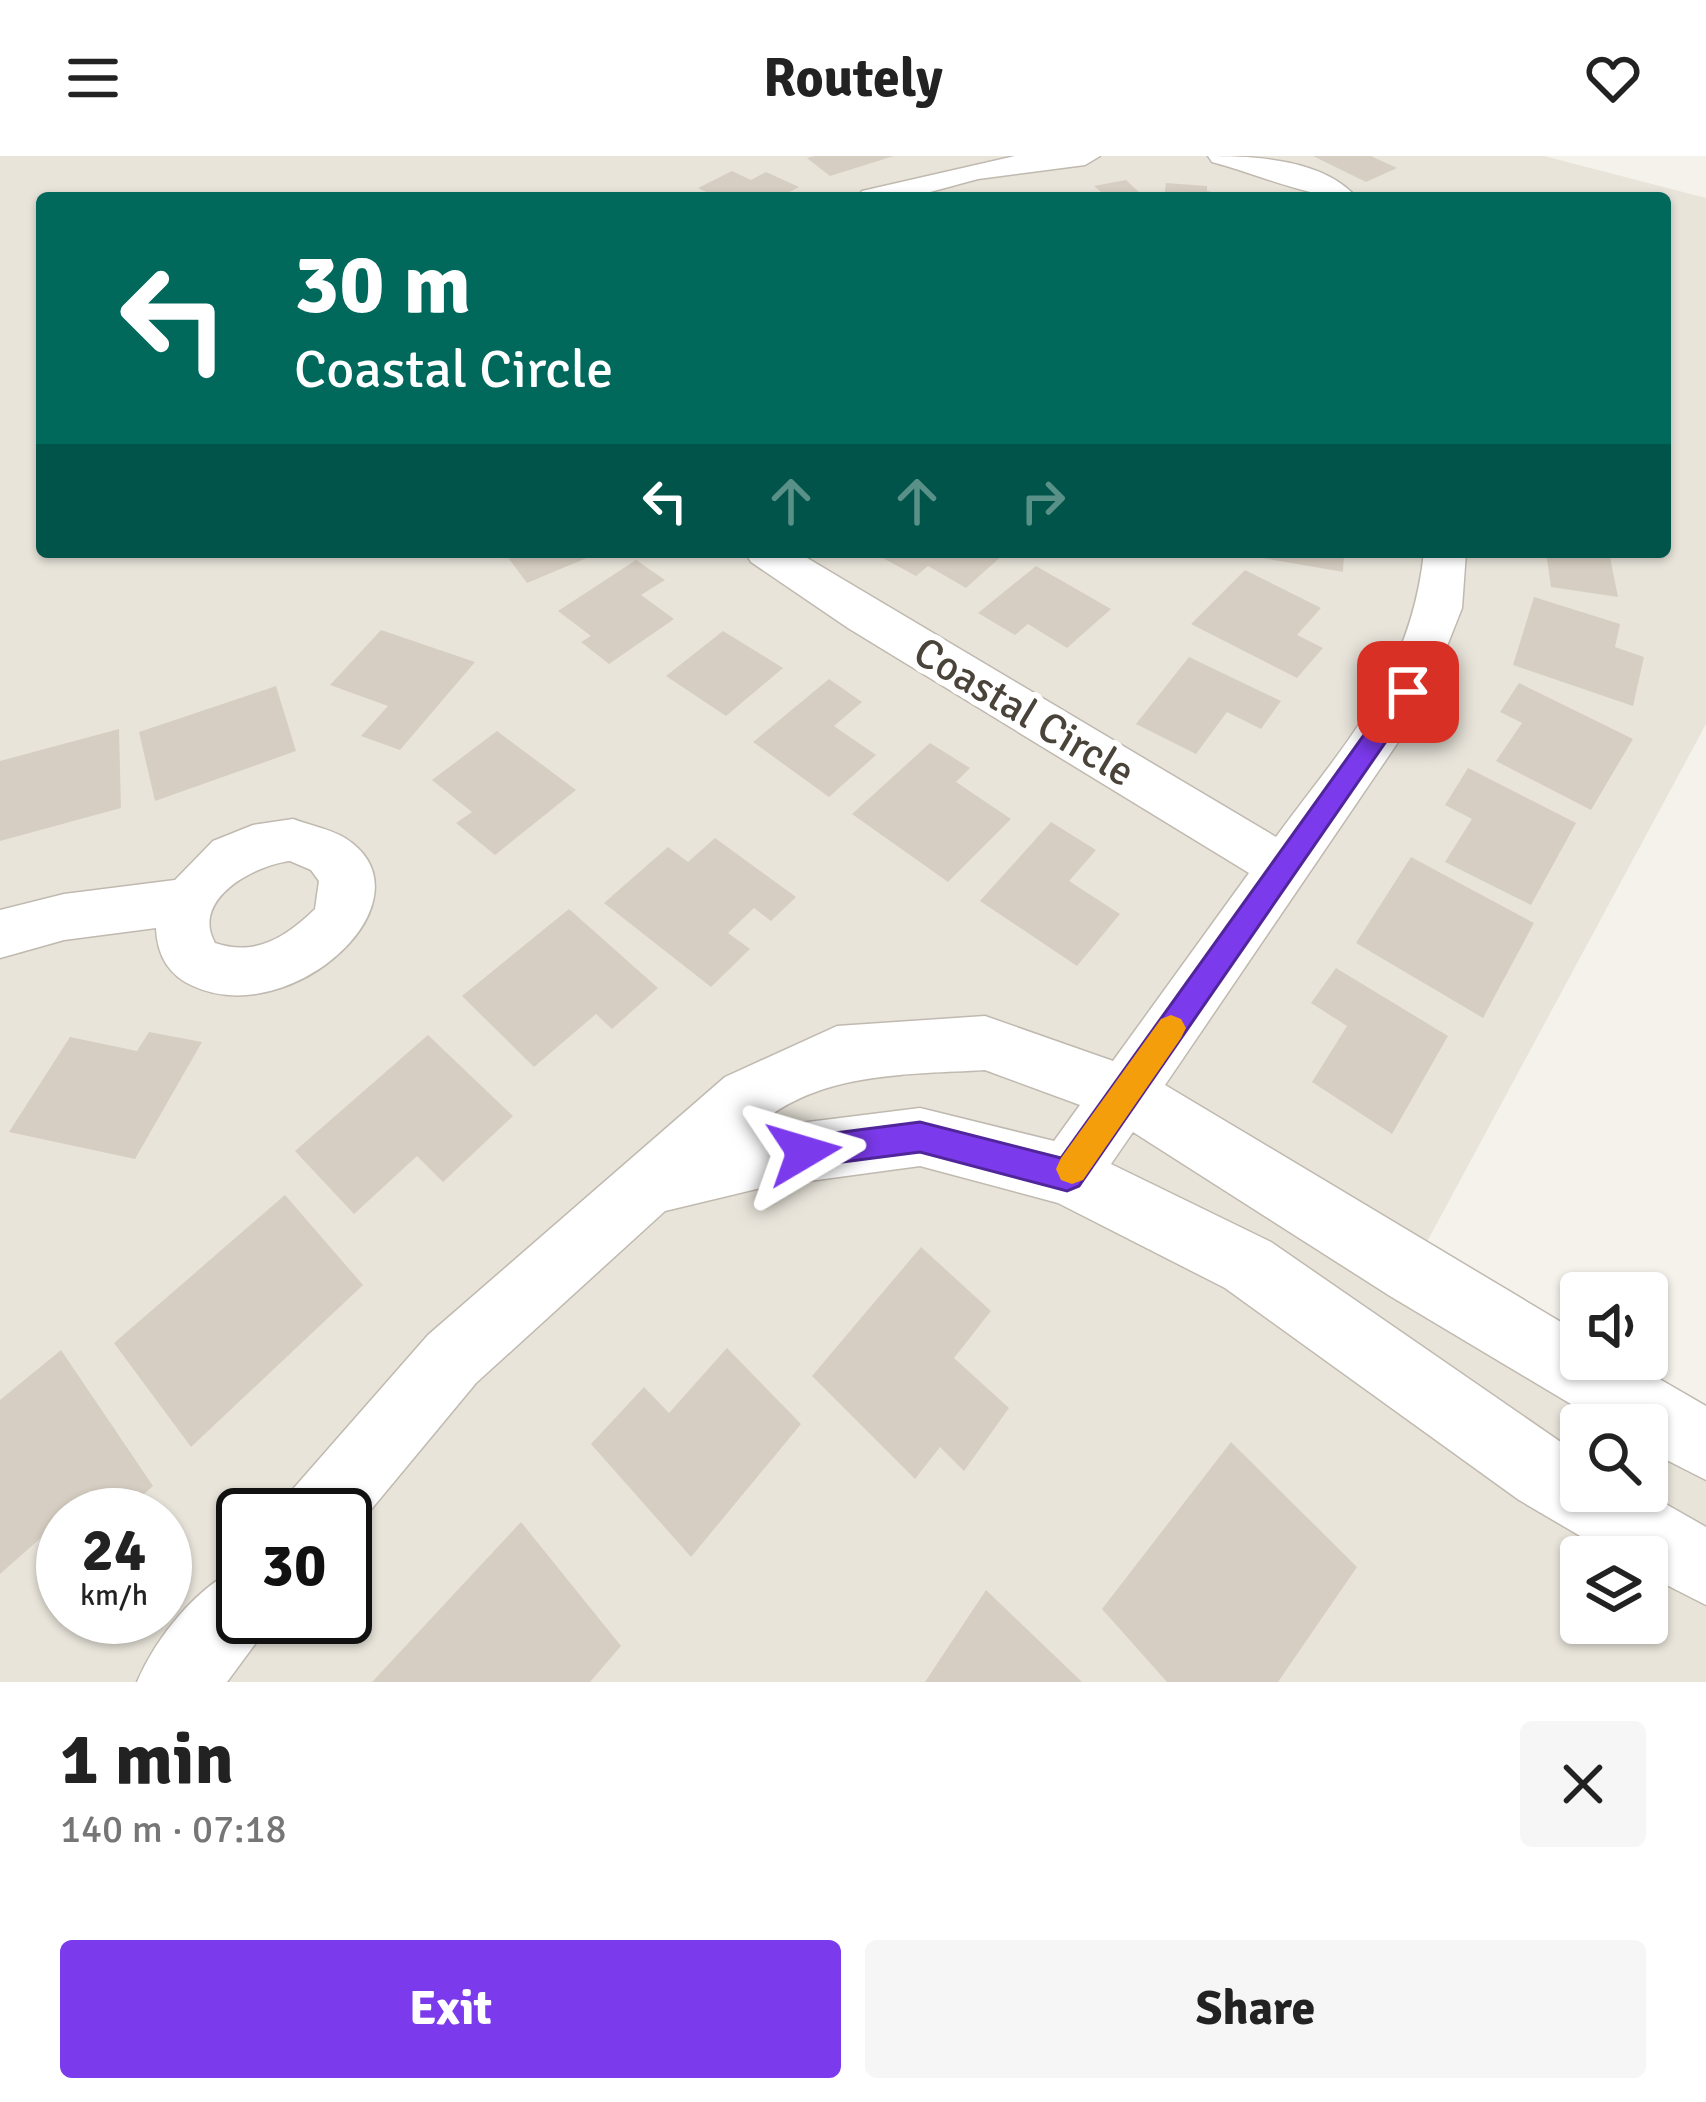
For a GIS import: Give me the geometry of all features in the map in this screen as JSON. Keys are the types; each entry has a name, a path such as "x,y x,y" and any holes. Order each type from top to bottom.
{"street":[{"path":"894,192 976,170 1085,156"},
{"path":"1223,156 1305,178 1330,192"},
{"name":"Coastal Circle","path":"775,558 863,617 1284,868"},
{"path":"1067,1175 1408,692 1440,608 1444,558"},
{"path":"0,934 64,917 188,901"},
{"path":"342,1488 452,1359 746,1096 837,1053 985,1043 1125,1094 1413,1274 1706,1445"},
{"path":"653,1183 765,1157 920,1137 1067,1175 1248,1265 1544,1474 1706,1568"},
{"path":"176,1682 216,1635"}],"shaded area":[{"path":"0,156 1544,156 1706,198 1706,724 1422,1251 1560,1349 1560,1380 1604,1380 1638,1404 1560,1404 1560,1512 1668,1512 1668,1425 1706,1452 1706,1682 0,1682"}],"building":[{"path":"814,156 894,156 830,176 807,158"},
{"path":"1313,156 1371,156 1397,168 1366,182"},
{"path":"732,171 751,180 766,172 799,187 789,192 706,192 698,188"},
{"path":"1126,180 1139,192 1101,192 1094,186"},
{"path":"1166,183 1207,186 1212,192 1165,192"},
{"path":"508,558 587,558 527,583"},
{"path":"883,558 999,558 966,588 928,566 916,576"},
{"path":"1263,558 1344,558 1343,572"},
{"path":"1547,558 1610,558 1618,597 1551,587"},
{"path":"636,560 665,580 641,595 674,619 609,664 581,642 591,636 558,611"},
{"path":"1036,566 1111,609 1067,648 1028,624 1015,635 978,613"},
{"path":"1245,570 1321,608 1297,635 1323,648 1297,678 1191,624"},
{"path":"1534,597 1620,624 1615,647 1644,657 1633,706 1513,665"},
{"path":"381,630 475,662 400,750 361,736 388,706 330,685"},
{"path":"723,631 783,668 726,716 666,676"},
{"path":"1189,657 1281,701 1261,729 1227,712 1196,754 1136,724"},
{"path":"829,679 862,702 834,726 876,755 829,797 753,742"},
{"path":"1519,683 1633,739 1591,810 1496,761 1522,723 1500,712"},
{"path":"276,686 296,751 155,801 139,732"},
{"path":"119,729 121,808 0,841 0,761"},
{"path":"497,731 576,790 495,855 456,823 472,812 432,780"},
{"path":"930,743 970,768 956,782 1011,819 948,882 852,814"},
{"path":"1468,768 1576,823 1531,905 1445,862 1472,819 1445,805"},
{"path":"1051,822 1096,850 1069,881 1120,914 1077,966 980,901"},
{"path":"715,838 796,897 771,921 754,908 728,933 750,949 711,987 604,903 668,847 688,862"},
{"path":"1411,857 1534,923 1483,1018 1356,943"},
{"path":"569,909 658,988 612,1029 596,1014 534,1067 462,996"},
{"path":"1336,968 1448,1036 1392,1134 1312,1082 1347,1026 1311,1003"},
{"path":"149,1032 202,1042 135,1159 9,1132 70,1037 137,1051"},
{"path":"428,1035 513,1116 443,1182 417,1156 354,1214 295,1151"},
{"path":"285,1195 363,1285 191,1447 114,1343"},
{"path":"921,1247 991,1311 954,1358 1009,1408 964,1471 940,1447 915,1479 812,1376"},
{"path":"727,1348 801,1424 691,1557 591,1444 644,1387 669,1413"},
{"path":"61,1350 153,1486 36,1488 36,1542 0,1574 0,1400"},
{"path":"1231,1442 1357,1567 1278,1682 1167,1682 1102,1609"},
{"path":"521,1522 621,1646 590,1682 372,1682"},
{"path":"986,1590 1082,1682 925,1682"}],"slow traffic":[{"path":"1072,1169 1171,1028"}],"route":[{"path":"804,1152 920,1137 1067,1175 1408,692"}]}
